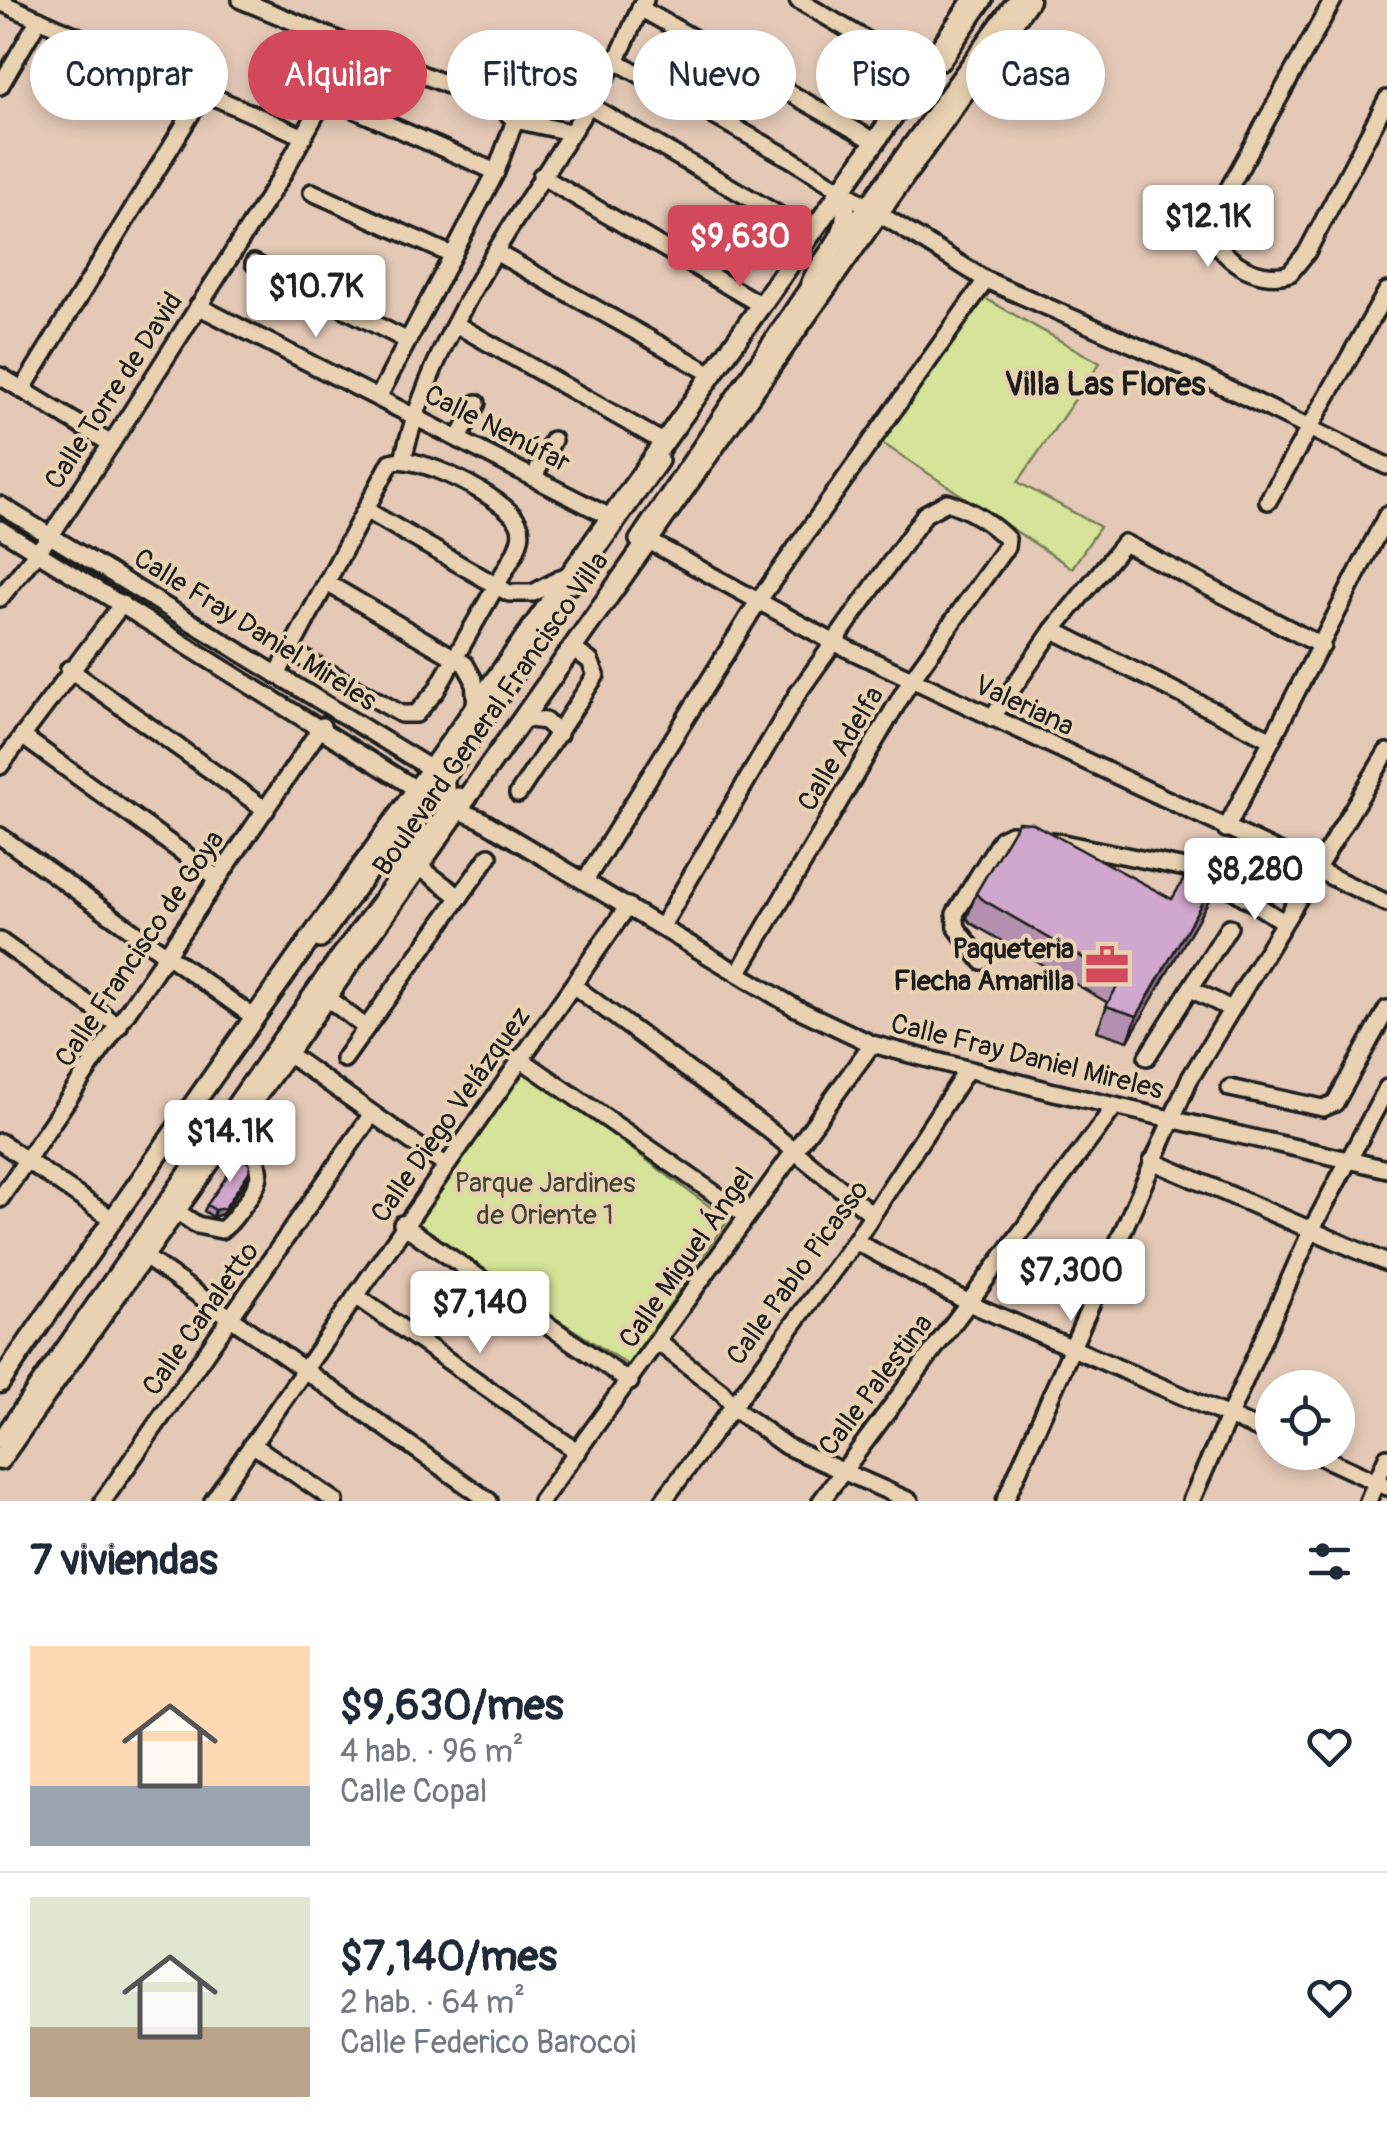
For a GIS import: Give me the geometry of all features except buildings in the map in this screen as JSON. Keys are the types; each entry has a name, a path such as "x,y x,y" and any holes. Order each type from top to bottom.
{"main road":[{"name":"Boulevard General Francisco Villa","path":"946,39 973,0"},
{"name":"Boulevard General Francisco Villa","path":"0,1460 648,540 871,212 1028,0"},
{"name":"Boulevard General Francisco Villa","path":"0,1383 252,1016 439,774 476,708 531,638 759,304 810,233 844,195 891,120"},
{"path":"806,311 806,290 847,228 844,195"},
{"path":"458,806 445,793 439,774 531,638"}],"street":[{"path":"241,0 309,30"},
{"path":"798,0 849,30"},
{"path":"531,638 620,523 844,195 984,0"},
{"path":"0,1440 304,1004 458,806 806,290 871,212 1016,0"},
{"path":"1332,0 1213,216 1211,234 1219,251 1265,274 1290,273 1307,252 1387,98"},
{"path":"0,2 66,30"},
{"path":"613,65 643,4 876,142"},
{"path":"0,86 39,18"},
{"path":"616,60 986,280 1310,426 1387,466"},
{"path":"228,102 302,136"},
{"path":"613,119 810,233"},
{"path":"22,390 187,120"},
{"name":"Calle Torre de David","path":"0,598 50,535 111,444 311,120"},
{"path":"378,120 496,172"},
{"path":"379,396 496,172 515,120 570,132"},
{"path":"403,459 414,414 457,325 577,120"},
{"path":"542,176 759,304"},
{"path":"312,192 452,256"},
{"path":"497,253 710,373"},
{"path":"254,263 406,340"},
{"path":"585,881 759,600 986,280"},
{"path":"1268,501 1387,291"},
{"name":"Calle Nenúfar","path":"198,306 612,518"},
{"path":"457,325 663,442"},
{"path":"0,376 111,444"},
{"path":"460,438 476,403"},
{"path":"535,476 553,440"},
{"path":"278,675 388,466 403,459 461,481 503,505 518,523 521,536 515,553 423,709 408,716 292,651"},
{"name":"Calle Adelfa","path":"739,972 911,680 1007,540 970,512 947,502 925,514 832,642"},
{"name":"Calle Fray Daniel Mireles","path":"0,505 439,774"},
{"path":"366,510 509,593 533,592 575,570"},
{"path":"1226,829 1387,514"},
{"name":"Calle Fray Daniel Mireles","path":"0,529 423,792 458,806 825,1024 872,1044 967,1070 1387,1169"},
{"name":"Valeriana","path":"648,540 832,642 1387,903"},
{"path":"992,718 1053,630 1124,544 1322,646"},
{"path":"327,583 454,657 472,673 476,708"},
{"path":"0,766 122,604"},
{"path":"1053,630 1272,740"},
{"path":"662,926 832,642"},
{"path":"518,794 596,674 590,662 572,648"},
{"path":"70,669 266,810"},
{"path":"523,718 546,721 559,734"},
{"name":"Calle Francisco de Goya","path":"0,1199 322,726"},
{"path":"22,736 216,878"},
{"path":"1004,1501 1189,1080 1282,921 1380,780 1387,752"},
{"path":"0,1396 423,792"},
{"path":"982,961 954,918 1001,839 1011,834 1205,872 1282,921"},
{"path":"0,836 252,1016"},
{"path":"344,1059 489,856"},
{"path":"418,866 460,897"},
{"name":"Calle Diego Velázquez","path":"212,1501 402,1224 628,906"},
{"path":"1147,1057 1228,927"},
{"path":"0,941 119,1026"},
{"path":"574,986 872,1214"},
{"path":"1191,989 1230,1009"},
{"path":"325,996 366,1028"},
{"path":"1230,1088 1323,1108 1336,1103 1387,1010"},
{"name":"Calle Miguel Ángel","path":"541,1501 872,1044"},
{"path":"285,1052 444,1165"},
{"path":"519,1058 748,1216"},
{"name":"Calle Pablo Picasso","path":"663,1501 855,1241 967,1070"},
{"path":"1191,1501 1312,1229 1387,1088"},
{"name":"Calle Palestina","path":"821,1501 1115,1106"},
{"name":"Calle Canaletto","path":"103,1501 372,1114"},
{"path":"176,1211 197,1225 221,1230 252,1194 261,1176 257,1160 229,1132"},
{"path":"0,1142 112,1219"},
{"path":"1152,1161 1387,1263"},
{"path":"402,1224 630,1382"},
{"path":"855,1241 969,1304 1255,1427"},
{"path":"145,1257 489,1501"},
{"path":"356,1296 578,1452"},
{"path":"658,1342 786,1446 910,1501"},
{"path":"252,1444 335,1501"},
{"path":"1368,1501 1382,1484 1387,1457"},
{"path":"1351,1470 1382,1484"}],"green space":[{"path":"981,296 1100,363 1018,482 1100,527 1072,568 879,441"},
{"name":"Parque Jardines de Oriente 1","path":"519,1066 728,1220 628,1365 413,1226"}],"place":[{"name":"Paqueteria Flecha Amarilla","path":"1107,965"}],"district":[{"name":"Villa Las Flores","path":"1105,385"}]}
